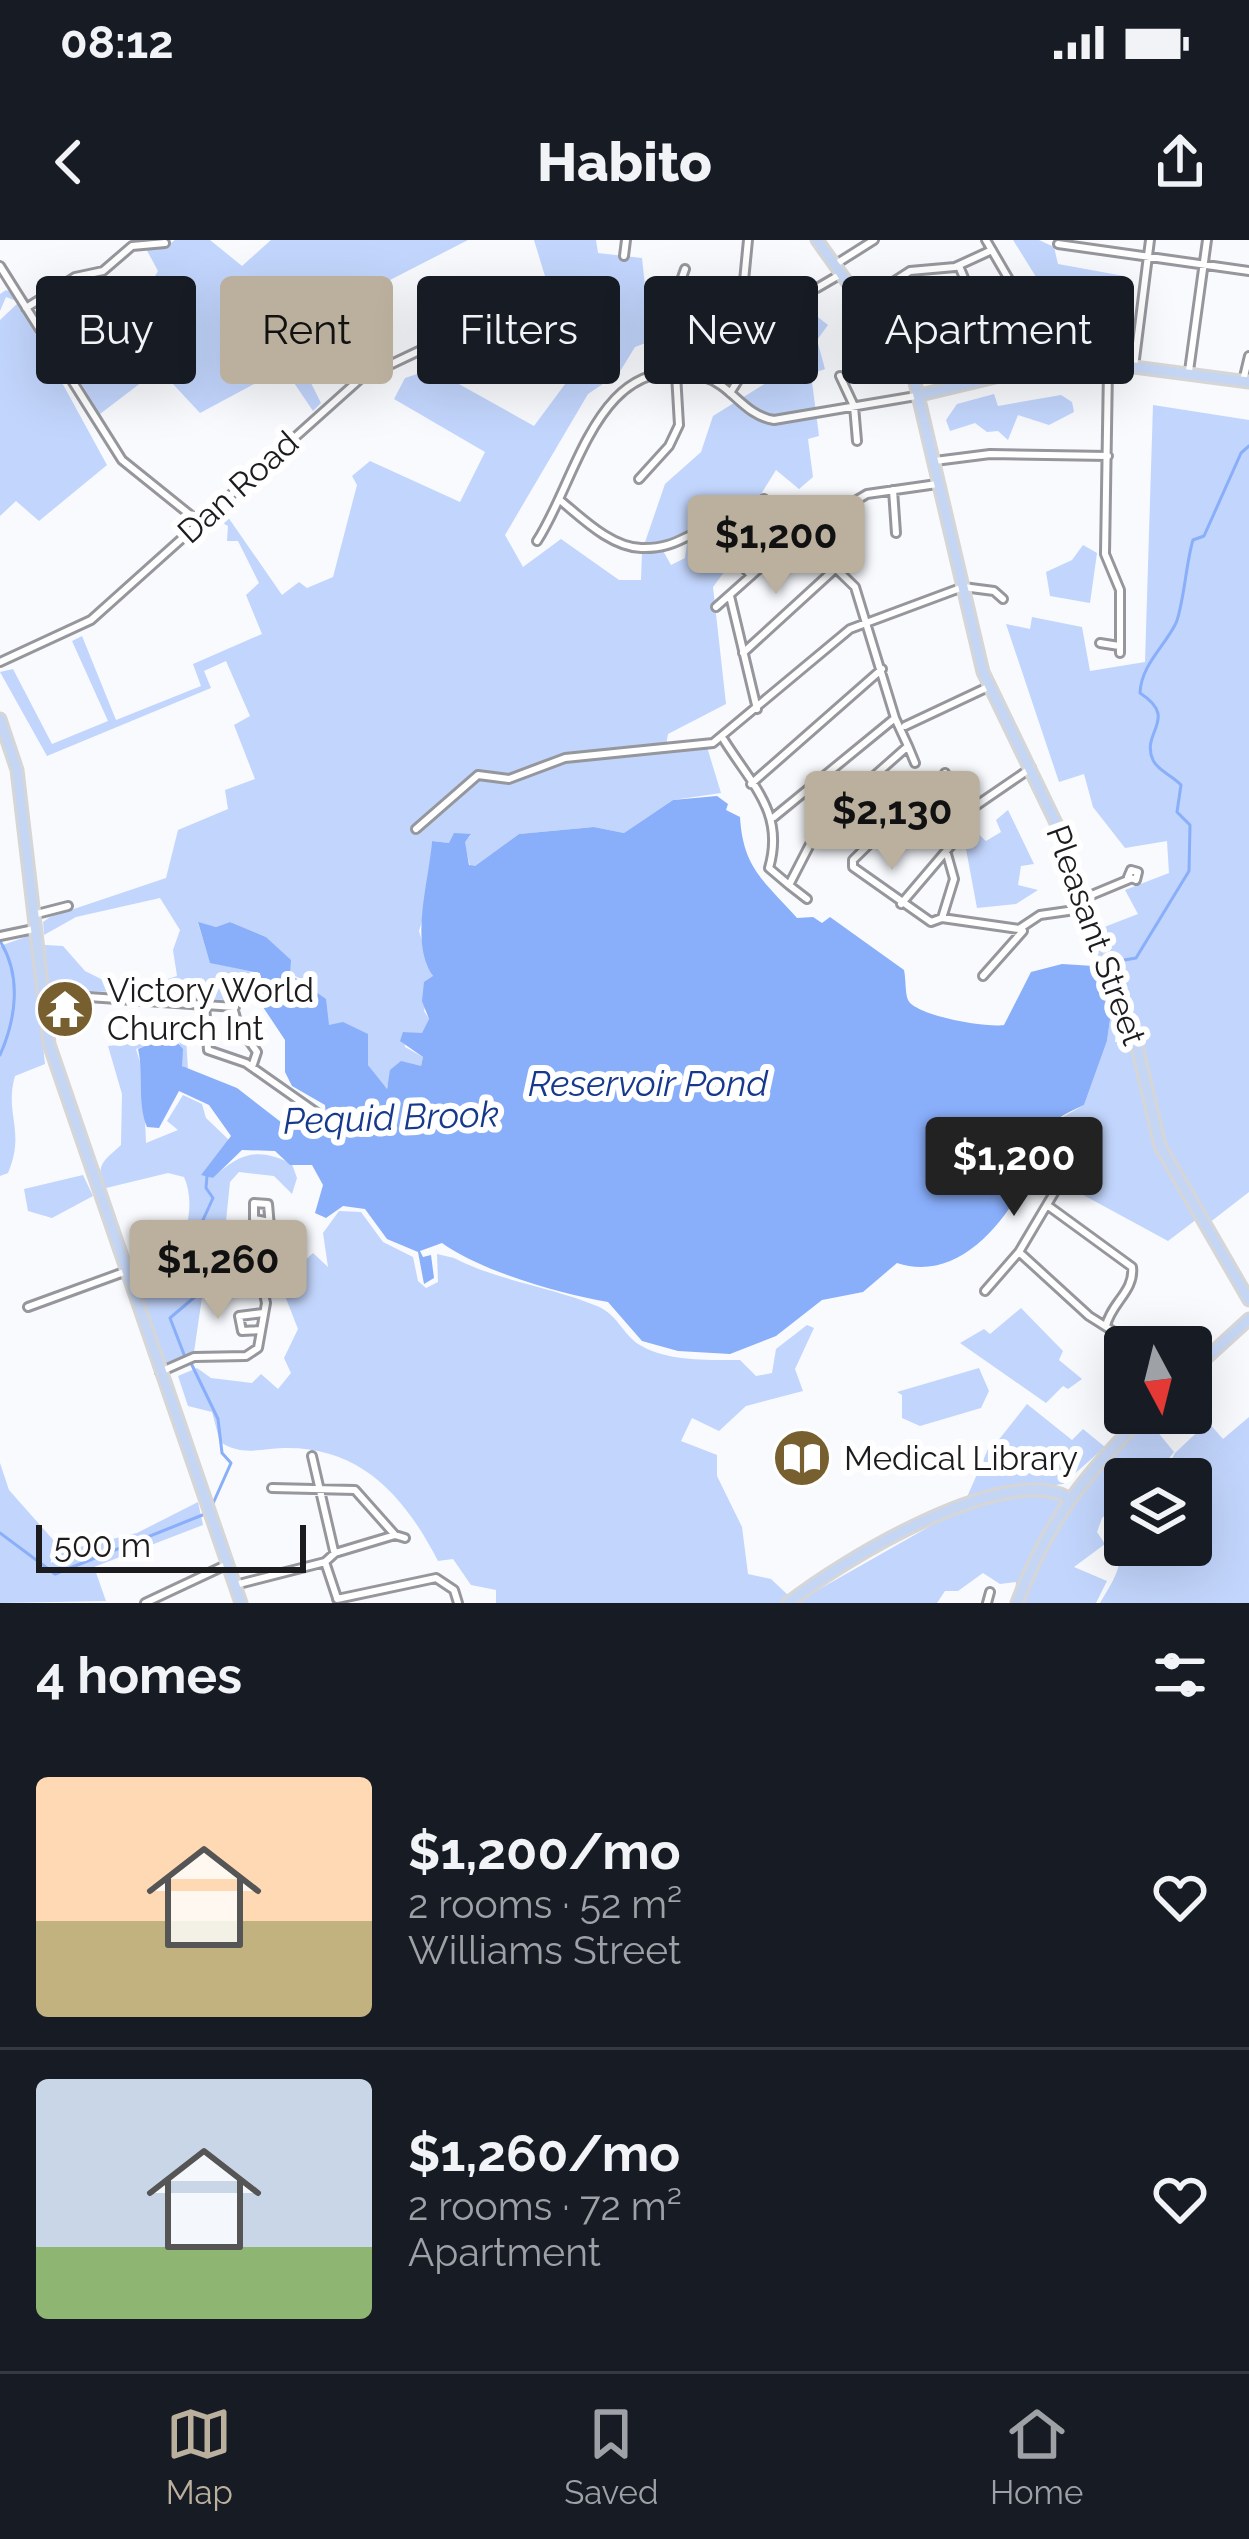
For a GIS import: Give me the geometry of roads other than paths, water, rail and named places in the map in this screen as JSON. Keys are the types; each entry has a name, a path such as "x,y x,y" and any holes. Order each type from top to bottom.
{"main road":[{"name":"Pleasant Street","path":"817,240 843,276"},
{"path":"1134,367 1246,382"},
{"name":"Pleasant Street","path":"915,384 988,687 1031,768 1136,1042 1160,1146 1249,1300"},
{"path":"920,395 962,384"},
{"path":"0,719 17,770 52,1056 241,1603"},
{"path":"1212,1353 1249,1319"},
{"path":"1017,1603 1070,1496 1126,1434"},
{"path":"788,1603 964,1503 1053,1490 1105,1455"},
{"path":"1053,1490 1070,1496"}],"street":[{"path":"624,256 626,240"},
{"path":"744,276 748,240"},
{"path":"818,287 874,240"},
{"path":"986,240 1007,276"},
{"path":"1100,250 1101,240"},
{"path":"1134,367 1150,240"},
{"path":"1190,371 1207,240"},
{"path":"26,308 75,277 103,271 132,246 165,243"},
{"path":"1058,244 1249,271"},
{"path":"902,276 959,266 992,250"},
{"path":"0,266 122,460 142,481 177,500 199,522"},
{"path":"959,266 963,276"},
{"path":"683,276 685,269"},
{"name":"Dan Road","path":"0,662 77,630 350,386 417,353"},
{"path":"1246,382 1249,356"},
{"path":"840,376 854,406 857,441"},
{"path":"537,541 561,501 590,428 608,404 644,383"},
{"path":"639,478 676,434 676,384"},
{"path":"717,384 752,413 773,420 920,395"},
{"path":"730,393 736,384"},
{"path":"1100,643 1120,650 1120,590 1105,554 1108,384"},
{"path":"935,461 989,454 1108,456"},
{"path":"845,507 867,494 941,484"},
{"path":"893,490 896,533"},
{"path":"764,499 855,587 895,718 903,726 915,763"},
{"path":"561,501 626,546 658,546 692,531 712,535 751,576"},
{"path":"716,607 799,533"},
{"path":"743,653 836,568"},
{"path":"416,829 478,776 509,779 565,758 686,748 723,739 839,637 868,621 963,587 994,591 1003,599"},
{"path":"730,596 758,710"},
{"path":"751,784 882,668"},
{"path":"903,726 988,687"},
{"path":"774,817 895,718"},
{"path":"723,739 774,817 776,844 769,868 807,899"},
{"path":"789,885 821,823 908,746"},
{"path":"1025,928 974,927 942,918 926,921 862,878 853,860 902,813 961,803 977,805 1031,768"},
{"path":"945,773 961,803"},
{"path":"901,904 953,843"},
{"path":"942,918 954,879 947,854"},
{"path":"983,976 1040,915 1084,904 1130,879"},
{"path":"32,916 68,906"},
{"path":"0,936 34,929"},
{"path":"41,994 234,1007 236,1020 256,1052 252,1067"},
{"path":"205,1004 208,1050 252,1067 317,1113"},
{"path":"985,1291 1019,1252 1067,1171"},
{"path":"1019,1252 1106,1326 1111,1310 1131,1284 1132,1267 1047,1205"},
{"path":"160,1372 194,1357 250,1355 260,1344 266,1303 258,1273 270,1222"},
{"path":"28,1306 124,1272"},
{"path":"260,1330 242,1331 239,1318 263,1313"},
{"path":"312,1456 334,1553"},
{"path":"235,1585 400,1537 355,1490 272,1488"},
{"path":"325,1562 338,1601 436,1578 454,1590 458,1603"},
{"path":"145,1603 228,1564"},
{"path":"987,1603 990,1592"}],"water":[{"name":"Reservoir Pond","path":"717,796 728,804 726,810 740,817 757,873 797,918 813,917 822,923 830,917 904,970 908,1000 914,1006 968,1023 1004,1025 1031,972 1062,964 1094,966 1113,998 1107,1041 1084,1105 1051,1125 1010,1208 961,1256 919,1267 897,1263 863,1292 822,1300 776,1336 730,1354 678,1351 642,1341 608,1302 521,1280 442,1243 420,1251 423,1257 431,1255 434,1278 424,1284 418,1252 387,1239 365,1209 343,1206 326,1218 315,1213 323,1185 312,1165 290,1165 275,1151 242,1150 213,1178 201,1175 231,1136 209,1105 179,1091 159,1128 147,1127 138,1049 171,1035 183,1049 182,1066 237,1088 286,1126 304,1131 326,1117 325,1105 292,1086 285,1072 285,1040 263,1007 260,973 210,963 198,922 216,927 230,922 266,937 291,960 290,974 326,999 329,1025 343,1022 368,1034 368,1065 387,1089 390,1070 401,1061 421,1066 423,1057 400,1041 403,1032 422,1033 429,1019 422,1001 424,982 433,976 421,929 432,841 449,843 454,833 471,834 465,842 469,865 475,866 519,834 594,827 624,833 673,800"}],"waterway":[{"name":"Pequid Brook","path":"1107,963 1136,958 1189,871 1190,825 1177,812 1181,785 1153,760 1150,750 1157,710 1140,693 1141,683 1178,618 1193,540 1204,536 1241,453 1249,446"},
{"path":"0,941 12,969 14,998 0,1055"},
{"name":"Pequid Brook","path":"185,1357 170,1318 197,1295 194,1276 200,1269 193,1242 213,1198 206,1188 207,1176"},
{"name":"Pequid Brook","path":"190,1361 218,1419 222,1453 231,1463 211,1508"},
{"name":"Pequid Brook","path":"0,1533 55,1574 205,1514"}],"place":[{"name":"Victory World Church Int","path":"65,1009"},
{"name":"Medical Library","path":"802,1458"}]}
